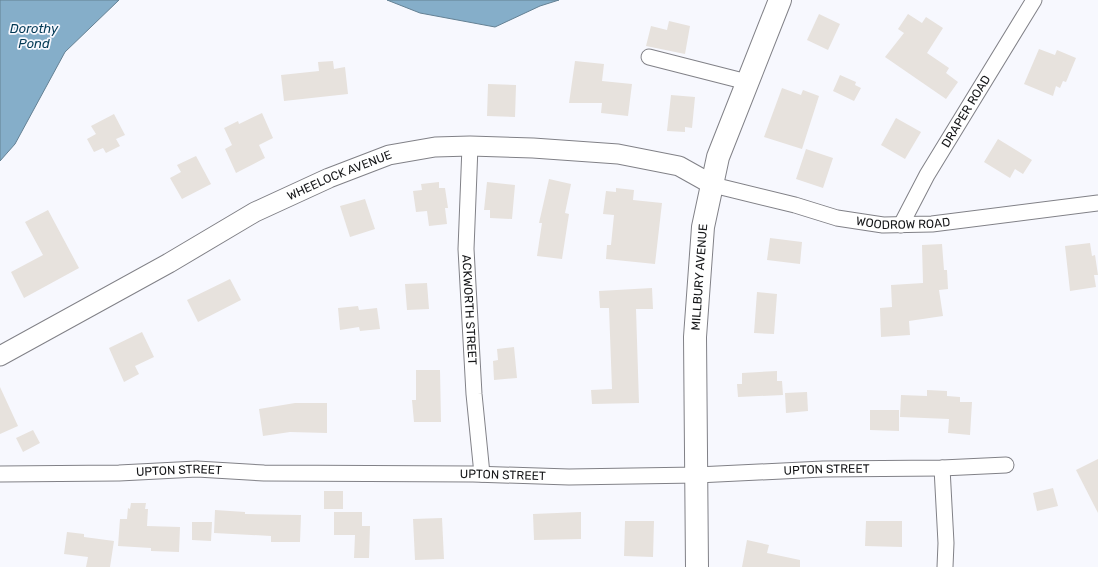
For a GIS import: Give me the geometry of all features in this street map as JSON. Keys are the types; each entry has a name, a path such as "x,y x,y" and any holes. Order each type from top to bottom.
{"main road":[{"name":"MILLBURY AVENUE","path":"697,567 695,337 703,227 718,157 780,0"}],"street":[{"name":"DRAPER ROAD","path":"901,225 927,175 1034,0"},
{"path":"649,58 747,82"},
{"name":"WHEELOCK AVENUE","path":"0,356 169,263 255,212 329,178 388,155 435,147 470,146 618,154 679,166 713,185"},
{"name":"ACKWORTH STREET","path":"470,146 466,249 474,387 482,474"},
{"name":"WOODROW ROAD","path":"713,185 794,205 837,218 883,225 932,224 1098,203"},
{"name":"UPTON STREET","path":"0,474 119,473 197,469 295,473 482,474 569,477 697,475 823,469 942,468 1006,465"},
{"path":"942,468 946,543 945,567"}],"water":[{"name":"Dorothy Pond","path":"0,0 119,0 65,52 15,144 0,161"},
{"path":"387,0 559,0 540,6 495,27 420,13"}],"building":[{"path":"819,14 840,24 828,50 807,40"},
{"path":"908,14 922,23 926,17 943,28 927,53 949,68 946,73 958,82 946,99 885,57 904,33 898,29"},
{"path":"669,21 690,26 685,54 646,46 651,26 667,30"},
{"path":"1039,49 1055,55 1057,50 1076,58 1066,82 1063,81 1060,88 1056,86 1053,96 1024,84"},
{"path":"333,61 334,69 345,67 348,94 284,101 281,75 319,71 318,62"},
{"path":"575,61 604,64 602,81 632,84 628,116 601,113 602,103 569,103"},
{"path":"840,75 856,82 855,85 861,88 854,101 833,91"},
{"path":"488,84 516,85 515,117 487,116"},
{"path":"782,88 801,95 803,90 819,96 802,149 764,137"},
{"path":"671,95 695,97 692,128 685,127 685,132 667,131"},
{"path":"262,113 273,138 259,145 265,158 236,173 225,149 232,145 224,128 238,121 239,124"},
{"path":"114,114 125,135 116,139 120,146 106,153 103,148 94,152 87,139 96,134 91,126"},
{"path":"896,118 921,132 905,159 881,145"},
{"path":"998,139 1032,160 1023,174 1015,169 1010,178 984,162"},
{"path":"806,149 833,158 823,188 796,179"},
{"path":"196,156 211,184 182,199 170,178 181,172 177,165"},
{"path":"549,179 571,184 565,213 569,214 562,259 537,256 542,223 539,223"},
{"path":"439,182 439,188 445,188 448,208 445,208 447,224 429,226 427,211 416,212 413,191 422,190 421,184"},
{"path":"487,182 515,185 512,219 490,218 490,210 484,210"},
{"path":"616,188 634,190 633,200 662,203 655,264 606,259 607,245 611,245 614,215 603,214 606,191 616,192"},
{"path":"365,199 375,229 350,237 340,206"},
{"path":"48,210 79,268 24,298 11,272 43,255 25,222"},
{"path":"770,238 802,242 800,264 767,260"},
{"path":"1090,243 1092,256 1095,255 1098,275 1094,275 1096,287 1070,291 1065,246"},
{"path":"942,244 944,270 947,270 948,289 939,290 943,316 909,321 910,335 881,337 880,308 892,307 891,285 923,283 922,245"},
{"path":"230,279 241,300 198,322 187,300"},
{"path":"427,283 429,309 407,310 405,284"},
{"path":"652,288 653,309 636,309 639,403 592,404 591,390 612,389 609,308 600,308 599,291"},
{"path":"757,292 777,294 774,334 754,333"},
{"path":"358,306 359,310 377,308 380,329 360,331 359,327 340,330 338,308"},
{"path":"142,332 154,357 135,366 139,374 124,382 109,348"},
{"path":"514,347 517,378 494,380 493,361 498,360 497,349"},
{"path":"416,370 440,370 441,422 414,422 412,400 416,400"},
{"path":"777,371 777,381 782,381 783,395 738,397 737,384 742,384 742,373"},
{"path":"0,387 18,426 0,434"},
{"path":"927,390 947,391 947,396 960,397 960,402 972,402 970,435 948,433 949,419 900,417 901,395 927,396"},
{"path":"807,392 808,411 786,413 785,393"},
{"path":"295,403 327,403 327,433 290,432 263,436 259,409"},
{"path":"870,410 899,410 899,431 870,430"},
{"path":"33,430 40,443 23,452 16,438"},
{"path":"1098,459 1098,513 1076,470"},
{"path":"1053,488 1058,506 1037,511 1033,493"},
{"path":"324,491 343,491 343,509 324,509"},
{"path":"131,503 146,503 145,509 148,509 147,526 180,527 179,552 151,551 151,548 118,546 120,519 127,519 128,508 130,509"},
{"path":"215,510 245,512 245,514 301,515 300,542 271,542 271,536 214,533"},
{"path":"334,512 362,512 362,526 370,526 369,558 354,558 355,535 334,535"},
{"path":"581,512 581,539 534,540 533,514"},
{"path":"442,518 444,559 415,560 413,519"},
{"path":"625,521 654,521 653,557 624,556"},
{"path":"866,521 902,521 902,547 865,546"},
{"path":"192,522 212,522 211,541 192,540"},
{"path":"67,532 84,534 84,537 114,541 110,567 86,567 88,557 64,554"},
{"path":"747,540 769,545 767,553 800,560 800,567 742,567"}]}
